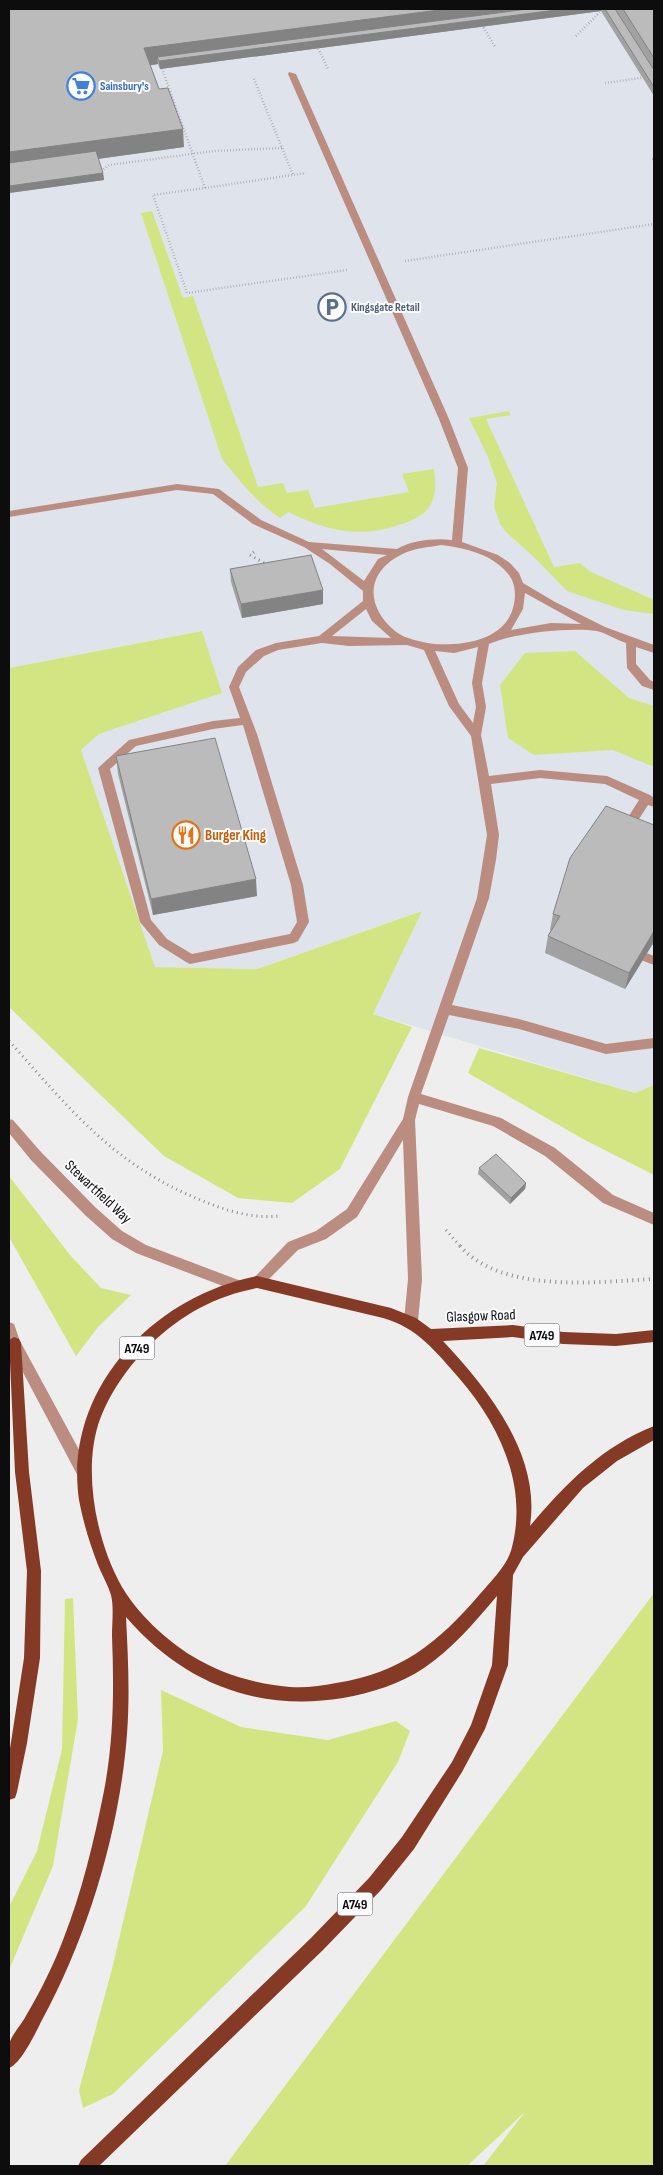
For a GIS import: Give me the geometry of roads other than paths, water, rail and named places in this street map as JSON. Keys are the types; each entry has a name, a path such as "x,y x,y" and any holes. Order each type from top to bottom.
{"main road":[{"name":"A749","path":"519,1552 524,1519 523,1489 516,1459 503,1427 460,1369 429,1336 411,1322 374,1310 257,1282 236,1285 184,1308 145,1338 109,1386 89,1432 84,1475 86,1501 93,1534 118,1593 146,1627 174,1654 205,1671 252,1688 277,1693 310,1695 352,1689 378,1682 426,1659 477,1609 555,1505 578,1481 611,1456 654,1433"},
{"name":"Glasgow Road","path":"429,1336 513,1331 563,1338 616,1340 654,1336"},
{"path":"9,1792 19,1743 32,1658 34,1571 22,1472 14,1344"},
{"name":"A749","path":"88,2166 317,1944 375,1884 408,1842 457,1767 477,1728 497,1674 500,1665 506,1572"},
{"name":"A749","path":"9,2060 48,1994 72,1941 91,1886 115,1774 120,1722 118,1593"}],"street":[{"path":"292,74 444,419 463,468 457,543"},
{"path":"9,514 177,487 216,491 257,522 276,532 308,544 366,588"},
{"path":"497,636 510,625 518,612 521,599 519,585 510,570 496,558 478,549 457,543 426,543 397,552 376,568 370,577 366,588 367,603 375,618 388,632 406,642 428,648 452,649 484,642 497,636 551,627 597,628"},
{"path":"308,544 397,552"},
{"path":"519,585 550,604 597,628 654,648"},
{"path":"322,639 367,603"},
{"path":"246,721 213,725 133,743 104,768 146,922 163,942 190,959 294,938 303,922 297,885 246,721 234,687 242,670 260,653 276,647 322,639 349,642 406,642"},
{"path":"631,640 630,665 646,683 654,686"},
{"path":"411,1322 415,1279 409,1120 414,1097 482,898 493,835 476,735 481,708 477,683 484,642"},
{"path":"428,648 454,706 476,735"},
{"path":"484,781 540,774 607,780 650,800 620,840"},
{"path":"623,945 654,961"},
{"path":"445,1009 519,1024 606,1049 654,1043"},
{"path":"414,1097 497,1122 550,1152 608,1199 654,1219"},
{"path":"257,1282 293,1246 321,1235 352,1213 409,1120"},
{"name":"Stewartfield Way","path":"9,1124 36,1156 90,1211 117,1234 141,1248 236,1285"},
{"path":"9,1328 14,1344 84,1475"}],"place":[{"name":"Sainsbury's","path":"81,86"},
{"name":"Kingsgate Retail","path":"332,307"},
{"name":"Burger King","path":"186,835"}]}
